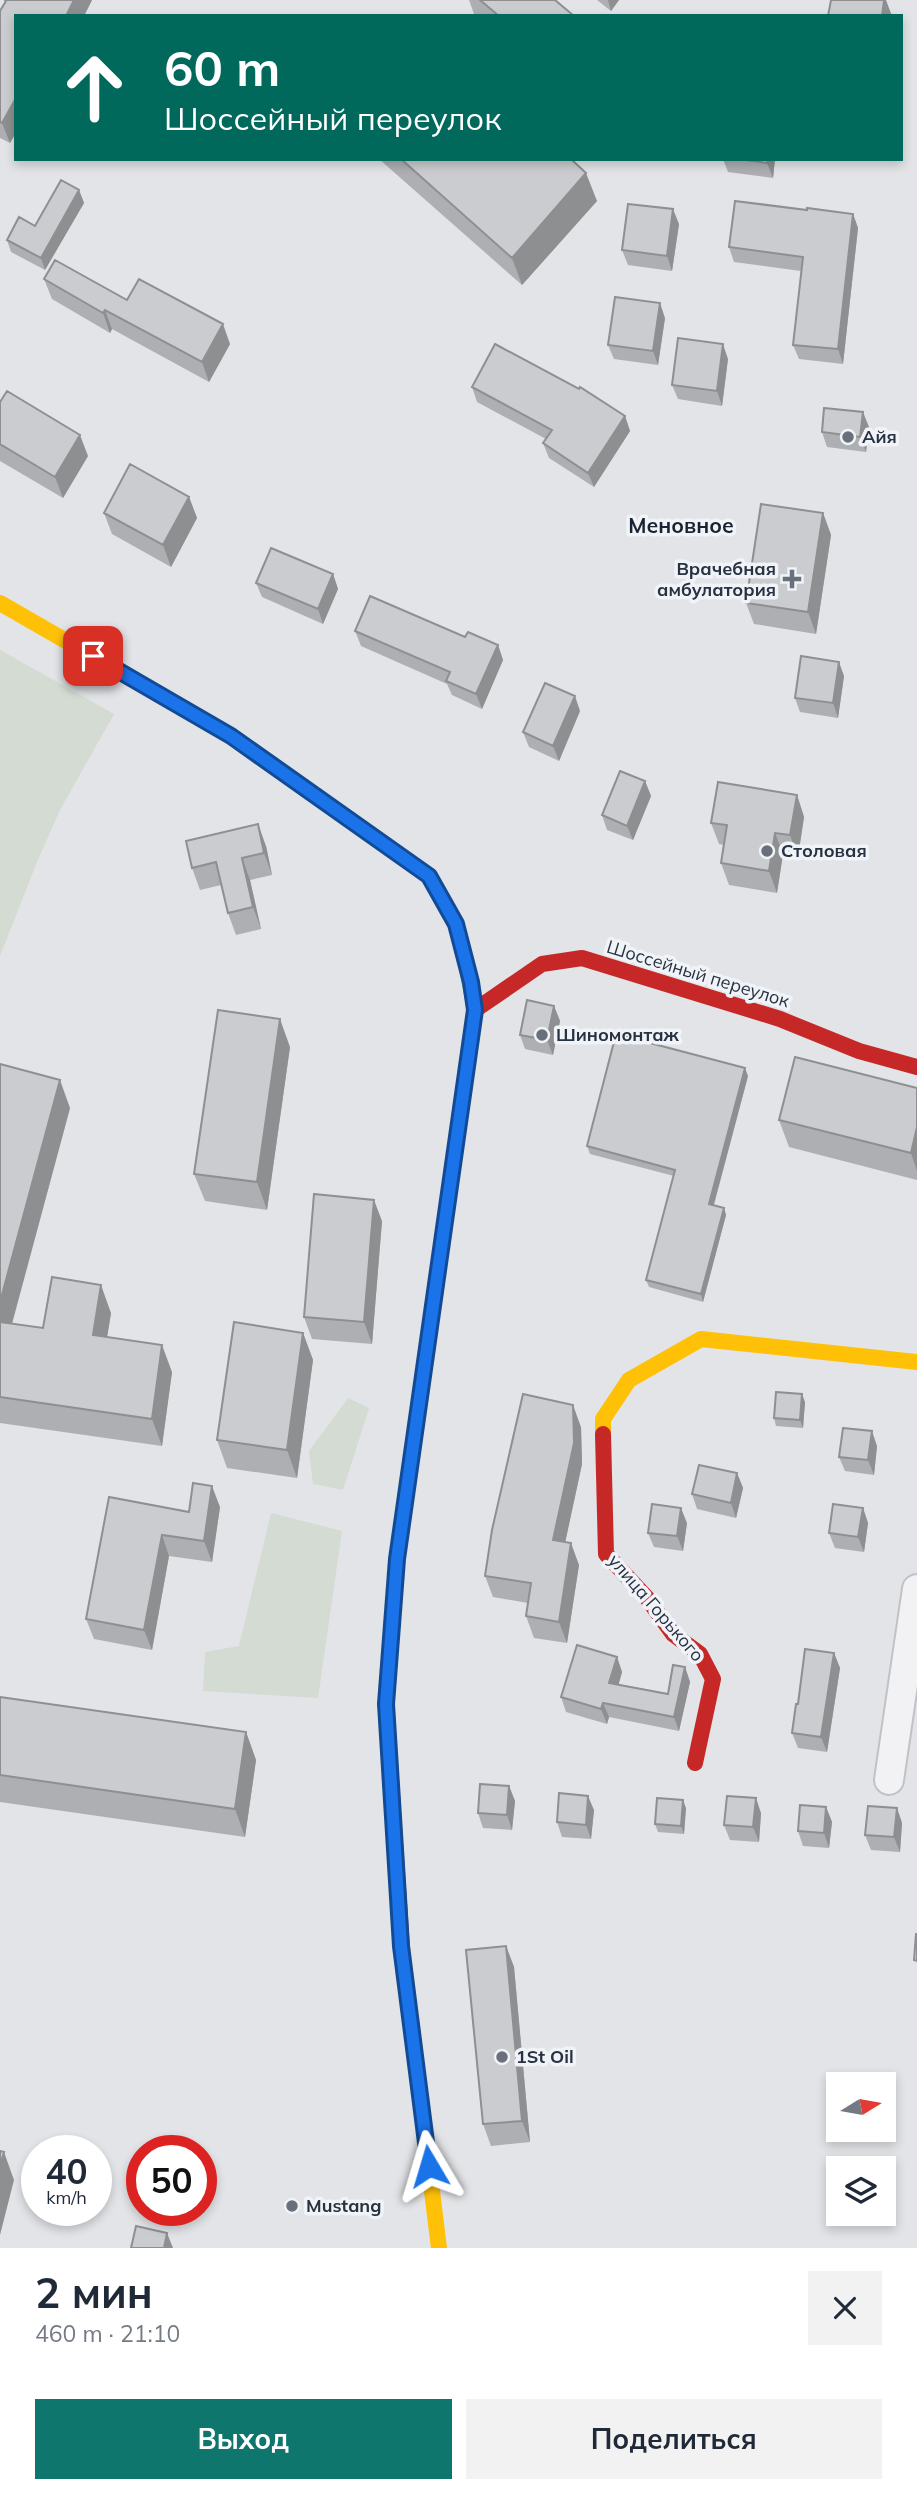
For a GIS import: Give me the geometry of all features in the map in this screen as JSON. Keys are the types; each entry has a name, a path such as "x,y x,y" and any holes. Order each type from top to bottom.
{"main road":[{"path":"0,603 231,736 429,876 456,924 471,982 475,1010 396,1572 386,1704 401,1946 439,2248"},
{"name":"Шоссейный переулок","path":"475,1010 542,964 582,958 780,1019 859,1051 917,1067"},
{"name":"улица Горького","path":"695,1763 713,1679 700,1654 673,1634 647,1598 606,1554 603,1419 629,1380 701,1339 917,1362"}],"street":[{"path":"889,1780 917,1589"}],"shaded area":[{"path":"0,650 114,714 60,810 0,956"},
{"path":"348,1398 369,1408 343,1490 313,1484 309,1451"},
{"path":"271,1513 342,1531 318,1698 203,1691 205,1652 239,1646"}],"building":[{"path":"74,0 67,14 14,14 14,102 2,123 0,11 6,1"},
{"path":"480,0 555,0 572,14 497,14"},
{"path":"831,0 884,0 882,14 828,14"},
{"path":"403,161 573,161 586,173 512,258"},
{"path":"61,180 79,190 41,258 7,240 19,217 35,226"},
{"path":"735,201 853,214 838,349 793,345 803,257 729,247"},
{"path":"628,204 673,209 667,256 622,250"},
{"path":"55,260 127,300 139,279 223,324 202,362 105,310 103,313 44,279"},
{"path":"615,297 660,303 653,351 608,345"},
{"path":"678,338 723,344 717,391 672,385"},
{"path":"495,344 579,389 580,387 625,416 588,473 543,443 552,430 472,387"},
{"path":"7,391 80,435 55,477 0,444 0,402"},
{"path":"824,408 863,412 860,437 822,432"},
{"path":"130,464 189,497 163,545 104,513"},
{"name":"Врачебная амбулатория","path":"761,504 823,513 808,612 746,603"},
{"path":"271,548 333,574 318,609 256,583"},
{"path":"370,596 465,637 468,632 498,645 476,694 446,681 450,672 355,631"},
{"path":"801,656 839,662 833,703 795,698"},
{"path":"545,683 575,696 553,746 523,732"},
{"path":"620,771 645,781 627,826 602,815"},
{"path":"718,782 797,795 790,835 775,833 769,871 721,863 727,825 711,823"},
{"path":"258,824 264,853 242,858 253,907 228,913 216,862 192,868 186,841"},
{"path":"527,1000 554,1006 547,1040 520,1035"},
{"path":"218,1010 280,1019 257,1182 194,1174"},
{"path":"616,1034 745,1068 709,1204 724,1208 701,1294 646,1280 675,1170 587,1146"},
{"path":"795,1057 917,1088 917,1127 911,1153 779,1120"},
{"path":"0,1064 60,1080 0,1302"},
{"path":"314,1194 374,1200 364,1322 304,1317"},
{"path":"52,1277 101,1285 93,1335 162,1345 152,1419 0,1397 0,1322 43,1328"},
{"path":"234,1322 303,1333 287,1450 217,1440"},
{"path":"776,1392 802,1394 800,1420 774,1418"},
{"path":"523,1394 573,1405 574,1443 553,1540 571,1543 559,1622 526,1616 531,1583 485,1576 492,1530"},
{"path":"843,1428 872,1431 868,1460 839,1457"},
{"path":"699,1465 737,1473 731,1503 692,1494"},
{"path":"193,1483 212,1486 204,1541 162,1535 144,1630 86,1619 109,1497 189,1512"},
{"path":"652,1504 681,1508 677,1536 648,1533"},
{"path":"833,1504 863,1508 858,1537 829,1533"},
{"path":"577,1645 617,1657 609,1683 668,1694 673,1665 685,1667 674,1717 603,1703 601,1709 561,1697"},
{"path":"805,1649 834,1653 821,1737 792,1733"},
{"path":"0,1697 246,1732 235,1809 0,1775"},
{"path":"480,1784 509,1786 507,1815 478,1813"},
{"path":"559,1793 588,1796 586,1825 557,1822"},
{"path":"727,1796 756,1798 753,1827 724,1825"},
{"path":"657,1798 683,1800 681,1826 655,1824"},
{"path":"800,1805 826,1807 824,1833 798,1831"},
{"path":"868,1806 897,1808 894,1837 865,1835"},
{"path":"917,1934 917,1961 914,1960"},
{"name":"1St Oil","path":"506,1946 522,2121 483,2124 466,1950"},
{"path":"136,2226 167,2233 164,2248 131,2248"}],"traffic: fast":[{"path":"431,1321 475,1010 465,958"}],"traffic: slow":[{"path":"0,603 231,736 429,876 456,924 465,958"},
{"path":"388,1680 397,1559 431,1321"},
{"path":"603,1434 603,1419 629,1380 701,1339 917,1362"},
{"path":"402,1948 439,2248"}],"traffic: jam":[{"path":"475,1010 542,964 582,958 780,1019 859,1051 917,1067"},
{"path":"603,1434 606,1554 647,1598 673,1634 700,1654 713,1679 695,1763"},
{"path":"388,1680 386,1705 402,1948"}],"place":[{"name":"Айя","path":"848,437"},
{"name":"Врачебная амбулатория","path":"792,579"},
{"name":"Столовая","path":"767,851"},
{"name":"Шиномонтаж","path":"542,1035"},
{"name":"1St Oil","path":"502,2057"},
{"name":"Mustang","path":"292,2206"}],"district":[{"name":"Меновное","path":"681,526"}],"route":[{"path":"93,656 231,736 429,876 456,924 471,982 475,1010 397,1559 386,1704 401,1946 429,2166"}]}
